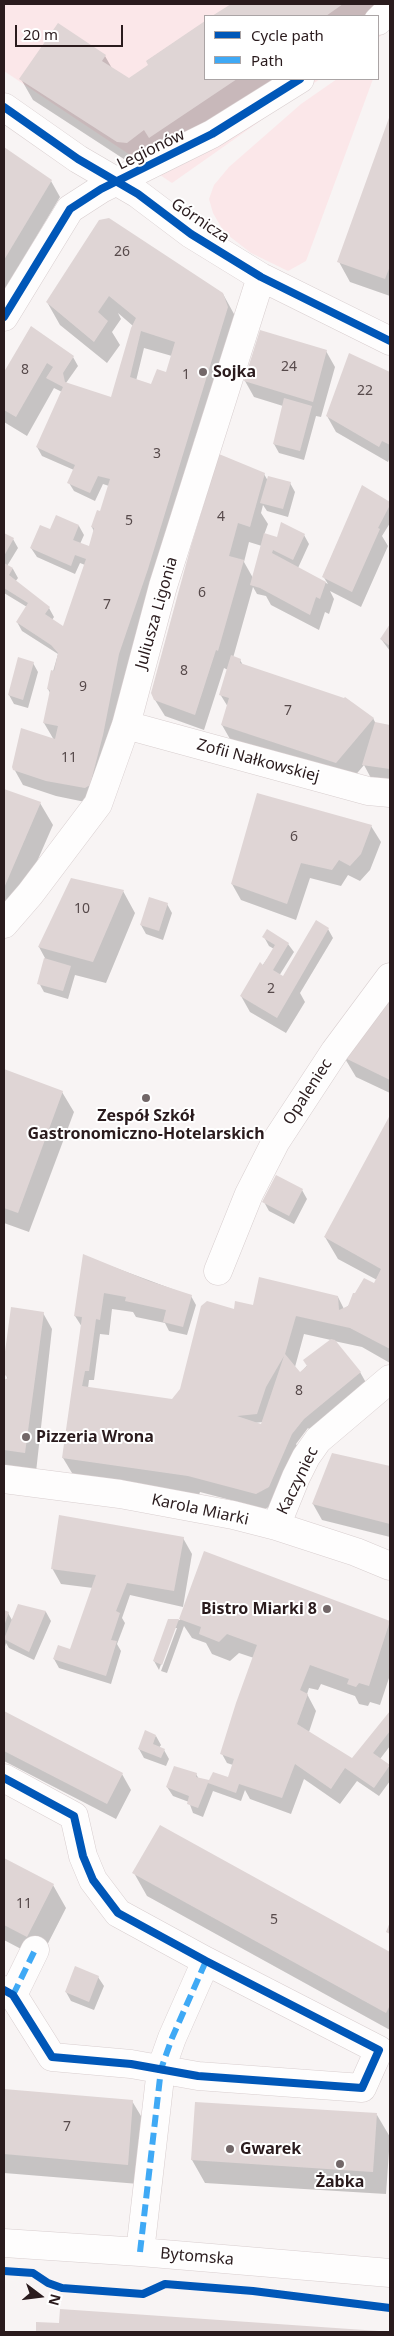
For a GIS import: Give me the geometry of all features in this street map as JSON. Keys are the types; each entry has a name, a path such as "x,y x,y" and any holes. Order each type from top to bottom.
{"street":[{"path":"379,19 390,10"},
{"name":"Legionów","path":"4,316 70,209 116,182 212,134 298,80"},
{"name":"Górnicza","path":"4,108 78,159 138,194 191,234 261,277 390,340"},
{"name":"Juliusza Ligonia","path":"4,924 30,894 98,804 126,725 163,586 261,277"},
{"name":"Zofii Nałkowskiej","path":"126,725 368,791 390,794"},
{"name":"Opaleniec","path":"218,1271 249,1194 276,1141 335,1051 390,977"},
{"name":"Kaczyniec","path":"276,1526 296,1477 318,1440 390,1379"},
{"name":"Karola Miarki","path":"4,1479 172,1503 276,1526 356,1552 390,1566"},
{"path":"4,1778 74,1816 82,1856 93,1880 118,1913 206,1961 379,2050 362,2088 198,2076 131,2064 52,2058 8,1993 35,1950"},
{"path":"140,2252 161,2069 172,2038 206,1961"},
{"name":"Bytomska","path":"4,2243 140,2252 390,2273"}],"shaded area":[{"path":"4,4 390,4 390,29 379,37 379,15 204,15 204,80 319,80 172,183 4,71"},
{"path":"336,80 373,80 306,261 288,271 251,253 224,232 213,213 209,199 214,185 229,167 301,104"}],"building":[{"path":"231,4 343,4 327,15 214,15"},
{"path":"204,22 204,80 236,80 149,138 144,130 127,143 117,142 19,79 58,23 106,55 102,61 129,78 148,65 146,61"},
{"path":"390,115 390,266 385,279 337,262"},
{"path":"4,147 52,180 4,260"},
{"path":"109,218 223,293 228,307 148,569 119,654 103,735 90,785 85,788 46,781 13,770 12,767 21,728 55,739 58,726 43,723 50,690 47,689 51,670 54,671 58,653 51,645 16,622 28,603 4,588 4,563 13,568 9,575 50,607 45,614 63,626 86,559 75,555 71,566 30,548 40,525 50,529 56,515 79,525 73,540 89,546 94,528 91,527 97,510 100,511 110,479 98,476 90,493 67,483 75,465 36,447 63,387 46,378 53,367 47,363 16,417 4,410 4,372 31,326 74,356 63,373 65,382 111,397 131,328 136,318 109,296 98,312 108,321 94,342 46,302 99,220","holes":["141,331 175,342 166,372 157,369 151,384 130,377"]},
{"path":"260,330 327,350 313,402 244,381"},
{"path":"349,353 390,372 390,445 382,441 379,447 326,416"},
{"path":"284,398 312,406 300,451 273,444"},
{"path":"219,454 265,473 250,527 238,523 229,556 244,560 218,651 216,650 195,715 154,700 151,693 191,546"},
{"path":"268,476 291,482 283,509 260,503"},
{"path":"362,485 390,502 390,505 378,528 380,529 352,592 322,577"},
{"path":"281,522 305,534 293,560 273,550 272,553 326,582 320,599 316,597 310,615 260,588 250,585 264,533 277,537"},
{"path":"4,533 14,538 4,556"},
{"path":"390,624 390,646 380,639"},
{"path":"231,655 241,659 240,663 345,697 374,718 336,763 221,725 229,698 219,695"},
{"path":"18,657 34,662 23,700 8,695"},
{"path":"375,722 390,725 390,769 362,765"},
{"path":"4,789 41,802 4,888"},
{"path":"257,793 372,825 361,854 350,866 339,860 332,870 301,863 287,904 231,884"},
{"path":"71,878 124,890 93,962 38,947"},
{"path":"149,897 168,903 159,931 140,925"},
{"path":"316,920 329,928 277,1018 240,996 260,962 263,965 275,945 262,937 267,929 289,943 273,970 283,976"},
{"path":"44,958 71,966 63,991 37,984"},
{"path":"390,990 390,1080 343,1057"},
{"path":"4,1069 63,1091 18,1213 4,1208"},
{"path":"390,1115 390,1349 350,1328 296,1316 285,1354 300,1372 307,1366 303,1360 331,1339 335,1340 361,1372 304,1419 292,1434 269,1487 256,1494 188,1476 62,1458 82,1317 74,1316 83,1254 149,1281 192,1295 183,1327 163,1322 166,1310 125,1301 126,1297 104,1293 100,1320 96,1319 89,1371 85,1371 82,1386 172,1399 180,1389 201,1306 207,1301 234,1309 235,1301 253,1305 259,1277 338,1296 339,1310 348,1306 353,1293 355,1293 364,1278 374,1283 381,1269 324,1237","holes":["284,1356 261,1424 237,1416 257,1414 266,1387"]},
{"path":"276,1175 303,1189 289,1216 262,1202"},
{"path":"11,1307 44,1312 25,1453 4,1450 4,1380 8,1378 4,1374 4,1359"},
{"path":"332,1453 390,1466 390,1524 312,1504"},
{"path":"59,1515 184,1537 174,1591 127,1583 116,1611 120,1613 111,1640 117,1641 106,1676 53,1659 58,1645 70,1649 96,1575 51,1569"},
{"path":"204,1551 390,1621 369,1686 359,1683 356,1687 347,1684 349,1679 310,1665 300,1690 308,1694 297,1724 352,1758 390,1711 390,1731 373,1753 390,1765 374,1788 345,1768 331,1789 295,1764 282,1798 239,1784 236,1793 208,1783 198,1808 187,1804 189,1796 166,1787 174,1766 197,1773 196,1777 209,1780 213,1772 228,1777 234,1759 220,1754 257,1645 227,1634 219,1642 199,1634 201,1627 179,1619"},
{"path":"18,1604 46,1611 29,1652 4,1639"},
{"path":"4,1610 9,1612 4,1626"},
{"path":"168,1619 179,1619 162,1665 153,1661"},
{"path":"4,1711 123,1773 107,1804 4,1751"},
{"path":"145,1730 156,1735 153,1744 165,1749 161,1758 138,1749"},
{"path":"160,1825 390,1952 390,2005 386,2013 132,1873"},
{"path":"4,1858 54,1884 27,1937 4,1925"},
{"path":"390,1922 390,1934 386,1932"},
{"path":"75,1966 99,1976 89,2002 65,1992"},
{"path":"4,2089 133,2100 128,2165 4,2154"},
{"path":"195,2102 377,2113 373,2172 191,2160"},
{"path":"60,2309 379,2332 36,2332 36,2322 59,2323"}],"marked path":[{"path":"13,1995 35,1950"},
{"path":"140,2252 161,2069 172,2038 206,1961"}],"cycle path":[{"path":"4,317 70,209 101,189 212,134 298,80"},
{"path":"4,107 78,159 138,194 191,234 261,277 390,341"},
{"path":"4,1778 74,1816 83,1856 93,1880 118,1913 206,1961 379,2050 362,2088 198,2076 131,2064 52,2057 13,1995 4,1990"},
{"path":"4,2271 33,2273 48,2283 62,2288 143,2294 165,2284 253,2291 390,2308"}],"place":[{"name":"Sojka","path":"203,372"},
{"name":"Zespół Szkół Gastronomiczno-Hotelarskich","path":"146,1098"},
{"name":"Pizzeria Wrona","path":"26,1437"},
{"name":"Bistro Miarki 8","path":"327,1609"},
{"name":"Gwarek","path":"230,2149"},
{"name":"Żabka","path":"340,2164"}]}
